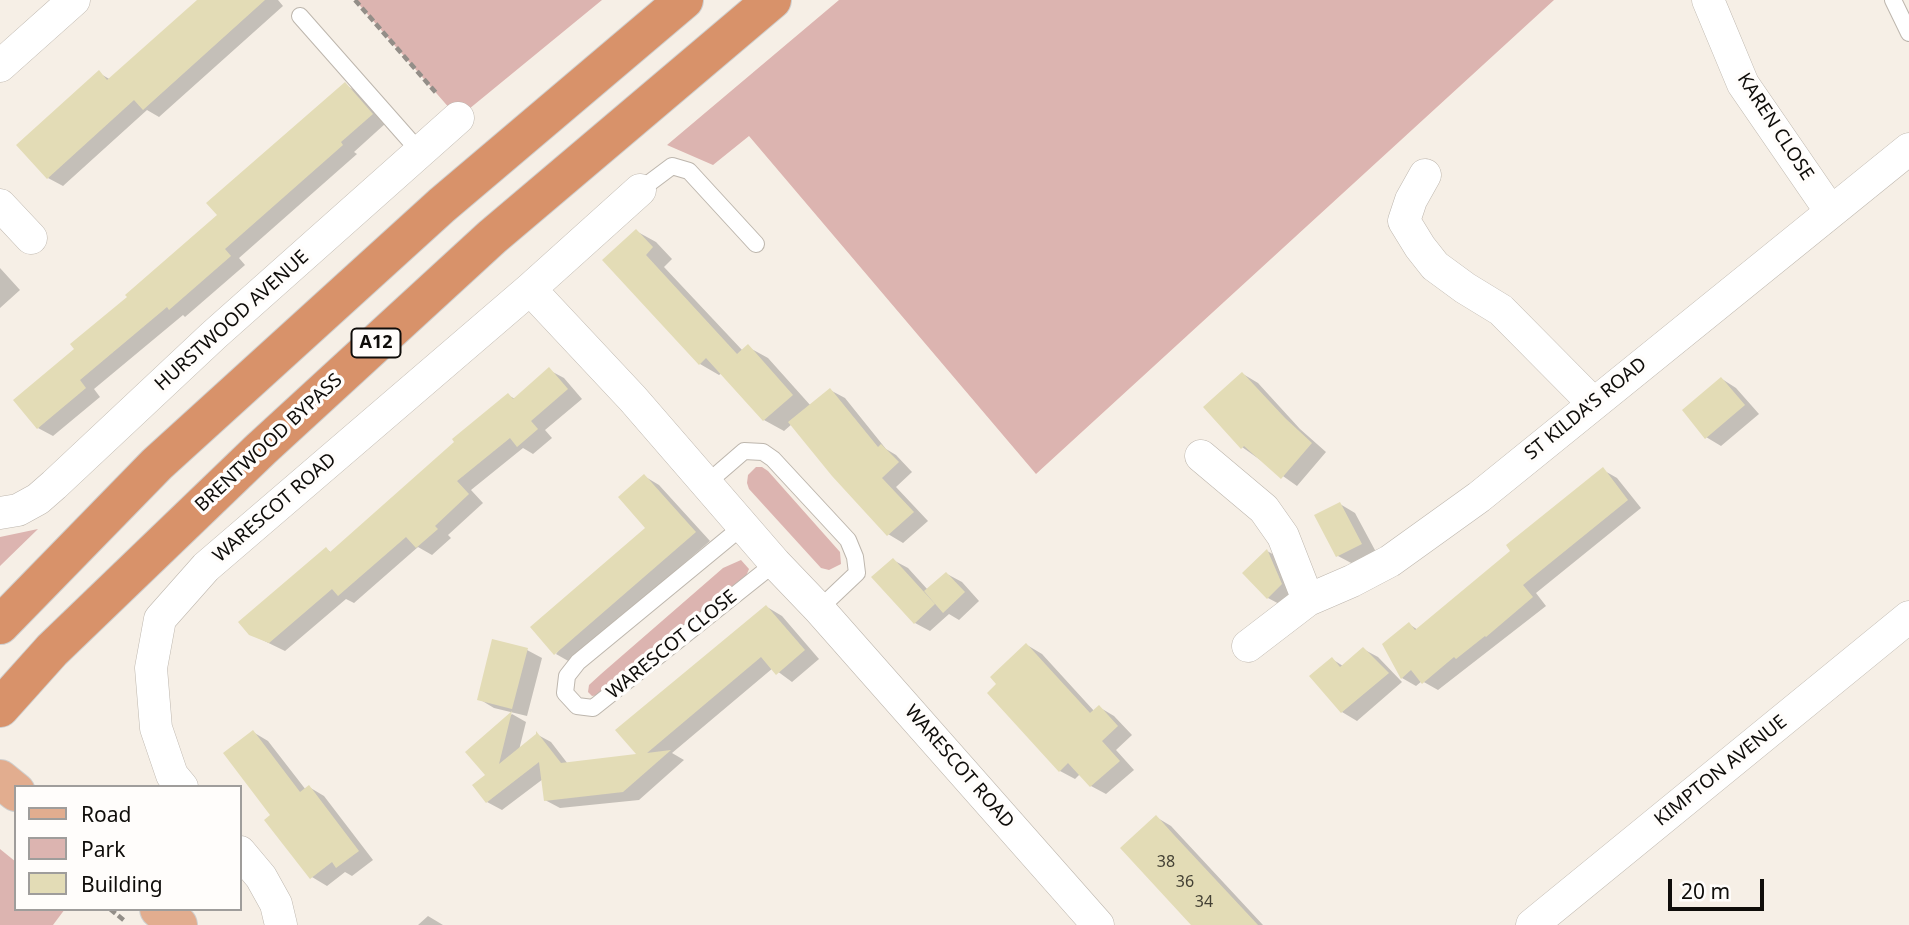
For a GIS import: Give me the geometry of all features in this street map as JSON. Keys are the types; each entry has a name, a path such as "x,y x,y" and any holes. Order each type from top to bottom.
{"highway":[{"path":"0,625 157,464 442,205 684,0"},
{"name":"BRENTWOOD BYPASS","path":"0,708 52,650 261,449 492,237 772,0"}],"main road":[{"path":"0,779 14,790"},
{"path":"161,911 177,925"}],"street":[{"path":"0,66 74,0"},
{"name":"KAREN CLOSE","path":"1708,0 1744,84 1831,212"},
{"name":"HURSTWOOD AVENUE","path":"0,513 18,510 38,499 214,335 458,118"},
{"name":"ST KILDA'S ROAD","path":"1248,646 1308,600 1390,561 1479,496 1909,149"},
{"path":"1425,176 1411,200 1404,220 1420,247 1435,266 1501,310 1593,402"},
{"name":"WARESCOT ROAD","path":"181,785 172,775 156,728 151,668 160,618 206,567 530,289 640,190"},
{"path":"0,205 31,238"},
{"name":"WARESCOT ROAD","path":"530,289 633,399 775,564 819,609 1098,925"},
{"path":"1201,456 1264,509 1283,536 1308,600"},
{"name":"KIMPTON AVENUE","path":"1532,925 1909,617"},
{"path":"242,854 261,877 276,904 281,925"}],"lane":[{"path":"1893,0 1909,33"},
{"path":"300,16 420,152"},
{"path":"640,190 672,166 689,171 755,244"},
{"path":"706,483 744,451 763,452 774,459 848,540 855,557 857,573 819,609"},
{"name":"WARESCOT CLOSE","path":"743,526 579,662 567,676 565,693 577,706 593,708 775,564"}],"path":[{"path":"355,0 458,118"},
{"path":"112,911 130,925"}],"green space":[{"path":"355,0 602,0 458,118"},
{"path":"839,0 1554,0 1036,474 749,136 713,165 667,145"},
{"path":"756,467 768,471 840,552 841,564 829,570 821,568 749,489 748,475"},
{"path":"38,529 0,566 0,537"},
{"path":"741,560 749,569 744,581 599,695 592,696 588,692 589,685 723,568"},
{"path":"0,849 14,860 14,911 64,911 53,925 0,925"}],"building":[{"path":"197,0 265,0 143,110 134,100 47,179 16,145 99,70 107,80"},
{"path":"345,82 373,114 341,142 343,145 225,249 231,256 169,310 167,307 80,380 86,388 37,429 13,400 74,349 70,344 127,297 125,295 217,215 206,203"},
{"path":"636,229 653,247 646,255 737,354 748,344 793,395 763,421 706,358 699,365 602,260"},
{"path":"549,367 568,389 531,421 538,429 517,447 510,438 457,481 469,494 435,526 438,529 416,548 406,537 338,596 332,589 269,643 249,635 238,622 326,547 330,552 454,442 452,439 508,393 513,399"},
{"path":"1242,372 1312,443 1281,479 1244,446 1241,449 1203,407"},
{"path":"1721,377 1745,405 1705,439 1682,410"},
{"path":"830,388 878,447 881,444 899,462 882,478 914,512 887,536 832,476 788,422"},
{"path":"1603,467 1628,500 1523,585 1533,597 1486,637 1456,659 1454,657 1422,684 1411,670 1401,679 1382,644 1409,622 1415,630 1510,551 1506,545"},
{"path":"644,474 696,532 554,655 530,627 645,528 618,497"},
{"path":"1340,502 1362,544 1336,557 1314,515"},
{"path":"1267,549 1282,584 1267,599 1242,573"},
{"path":"893,558 935,604 914,624 871,577"},
{"path":"946,572 965,592 943,613 924,591"},
{"path":"766,605 805,650 776,675 761,657 647,753 671,750 623,792 544,801 539,762 486,803 472,785 485,775 465,752 512,711 499,764 536,734 536,731 561,763 636,754 615,730"},
{"path":"492,639 528,648 512,709 477,700"},
{"path":"1026,643 1090,713 1099,705 1118,726 1102,741 1120,761 1090,787 1068,763 1059,772 987,693 996,684 990,677"},
{"path":"1363,647 1389,673 1341,713 1309,676 1332,657 1340,667"},
{"path":"253,730 300,792 309,785 359,851 336,868 332,862 310,879 264,820 270,815 223,753"},
{"path":"1156,815 1258,925 1191,925 1120,848"}]}
